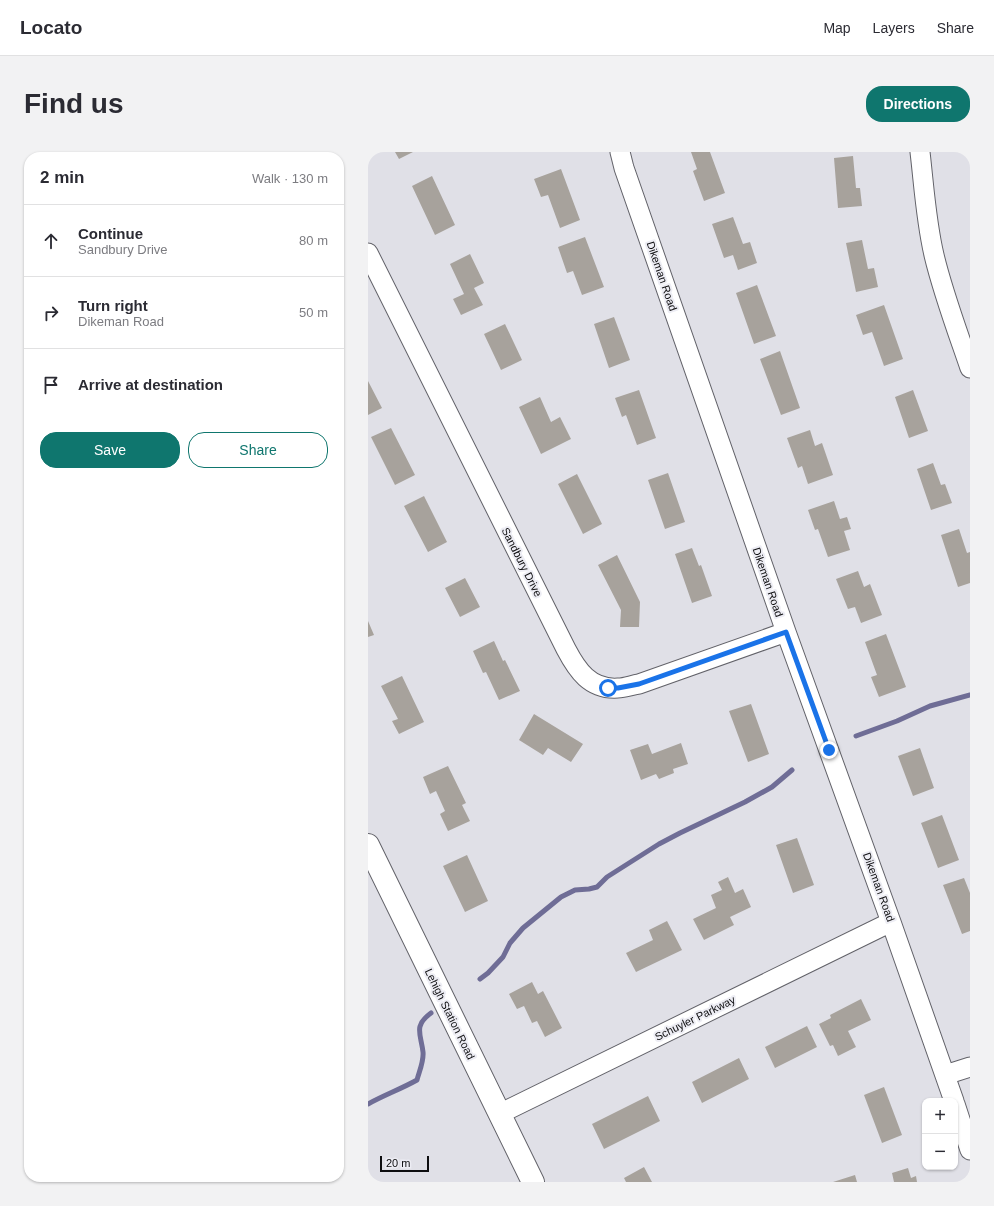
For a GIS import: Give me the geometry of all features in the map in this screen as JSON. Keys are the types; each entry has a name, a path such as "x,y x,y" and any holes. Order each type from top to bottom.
{"main road":[{"name":"Lehigh Station Road","path":"368,845 533,1182"}],"street":[{"name":"Dikeman Road","path":"620,152 624,168 786,632 892,922 953,1098"},
{"path":"920,152 926,213 933,254 943,290 970,368"},
{"name":"Sandbury Drive","path":"368,253 566,649 577,669 587,679 608,688 618,688 639,684 786,632"},
{"name":"Schuyler Parkway","path":"499,1114 892,922"},
{"path":"945,1075 970,1067"},
{"path":"958,1113 970,1150"}],"building":[{"path":"395,152 413,152 399,159"},
{"path":"691,152 710,152 725,193 704,201 693,171 697,169"},
{"path":"853,156 856,188 860,188 862,206 838,208 834,158"},
{"path":"561,169 580,220 560,228 548,195 541,197 534,179"},
{"path":"432,176 455,225 435,235 412,186"},
{"path":"733,217 743,244 750,242 757,263 738,270 733,255 724,258 712,224"},
{"path":"585,237 604,287 582,295 573,271 567,273 558,247"},
{"path":"862,240 868,269 874,268 878,287 856,292 846,243"},
{"path":"470,254 484,283 474,288 483,305 461,315 453,299 464,294 450,264"},
{"path":"757,285 776,336 754,344 736,293"},
{"path":"884,305 903,359 884,366 872,332 863,335 856,315"},
{"path":"614,317 630,360 609,368 594,324"},
{"path":"505,324 522,360 501,370 484,334"},
{"path":"780,351 800,408 781,415 760,359"},
{"path":"368,381 382,408 368,415"},
{"path":"639,390 656,438 637,445 626,415 622,417 615,398"},
{"path":"913,390 928,431 909,438 895,397"},
{"path":"540,397 551,422 560,417 571,439 541,454 519,407"},
{"path":"391,428 415,475 395,485 371,437"},
{"path":"810,430 815,446 822,443 833,475 808,484 802,466 798,468 787,438"},
{"path":"933,463 941,485 945,484 952,503 931,510 917,469"},
{"path":"668,473 685,522 665,529 648,480"},
{"path":"577,474 602,524 583,534 558,484"},
{"path":"424,496 447,542 428,552 404,506"},
{"path":"834,501 840,519 847,517 851,529 844,531 850,550 828,557 818,529 815,530 808,510"},
{"path":"959,529 967,553 970,552 970,583 958,587 941,535"},
{"path":"692,548 699,566 701,565 712,596 692,603 675,554"},
{"path":"617,555 640,602 639,627 620,627 621,610 598,565"},
{"path":"858,571 864,587 870,584 882,615 861,623 855,607 848,609 836,579"},
{"path":"465,578 480,607 460,617 445,588"},
{"path":"368,621 374,635 368,637"},
{"path":"886,634 906,687 879,697 871,677 877,675 865,642"},
{"path":"494,641 503,661 505,660 520,691 499,700 486,672 483,673 473,651"},
{"path":"402,676 424,722 399,734 392,721 398,719 381,686"},
{"path":"751,704 769,754 748,762 729,711"},
{"path":"534,714 583,744 571,762 548,748 543,755 519,740"},
{"path":"681,743 688,764 673,769 674,773 659,779 656,774 641,780 630,750 648,744 652,754"},
{"path":"920,748 934,788 913,796 898,756"},
{"path":"448,766 466,803 462,805 470,821 448,831 440,814 445,811 436,791 430,794 423,777"},
{"path":"942,815 959,860 938,868 921,823"},
{"path":"797,838 814,885 793,893 776,845"},
{"path":"467,855 488,901 465,912 443,866"},
{"path":"728,877 735,893 743,889 751,907 730,917 734,925 704,940 693,919 716,908 711,895 722,890 718,882"},
{"path":"964,878 970,893 970,931 962,934 943,885"},
{"path":"667,921 682,950 636,972 626,953 653,940 649,930"},
{"path":"532,982 538,994 543,991 562,1028 545,1037 537,1021 532,1023 524,1006 517,1009 509,994"},
{"path":"861,999 871,1020 848,1031 856,1047 838,1056 833,1045 830,1046 819,1024 831,1018 830,1015"},
{"path":"807,1026 817,1047 775,1068 765,1047"},
{"path":"739,1058 749,1079 702,1103 692,1082"},
{"path":"884,1087 902,1135 882,1143 864,1095"},
{"path":"648,1096 660,1121 604,1149 592,1124"},
{"path":"644,1167 652,1182 626,1182 624,1178"},
{"path":"908,1168 911,1178 916,1176 917,1182 894,1182 892,1173"},
{"path":"855,1175 857,1182 833,1182"}],"waterway":[{"path":"856,736 897,721 930,706 970,695"},
{"path":"480,979 503,957 510,943 523,928 561,897 575,890 597,887 607,877 659,844 745,802 772,787 792,770"},
{"path":"368,1104 417,1080 423,1055 420,1026 425,1018 431,1013"}],"route":[{"path":"608,688 618,688 639,684 786,632 829,750"}]}
